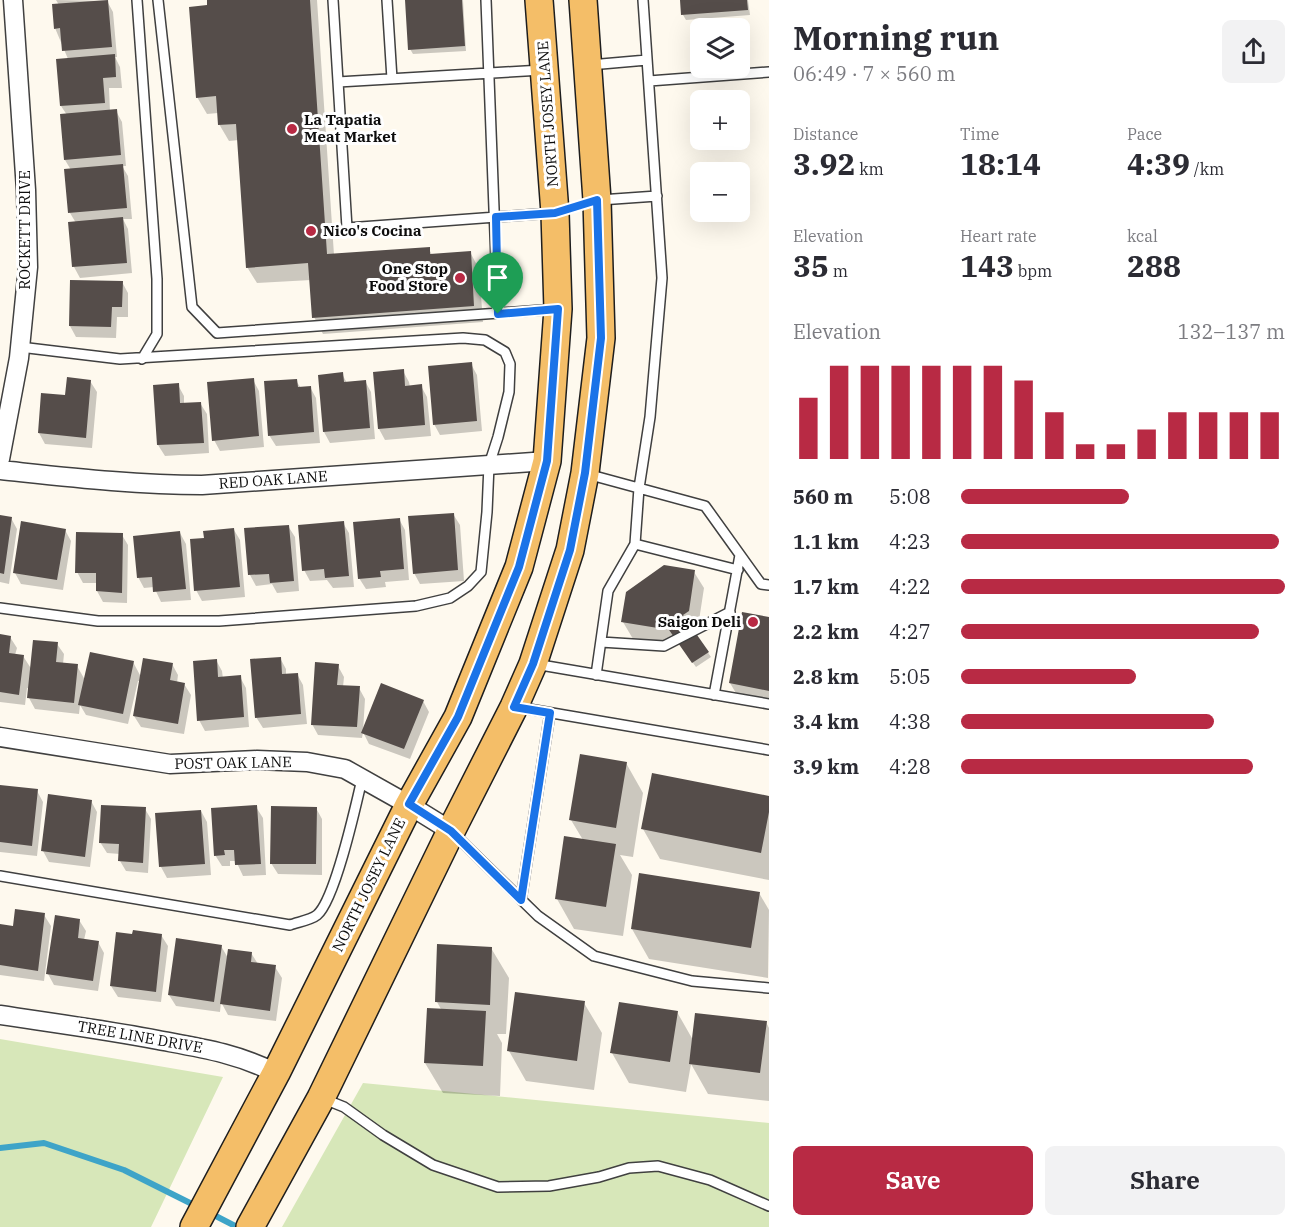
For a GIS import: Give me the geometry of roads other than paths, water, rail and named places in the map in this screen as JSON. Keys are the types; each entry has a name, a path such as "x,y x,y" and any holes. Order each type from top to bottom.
{"main road":[{"name":"NORTH JOSEY LANE","path":"194,1227 276,1073 409,804 458,717 519,567 547,461 558,309 555,213 539,0"},
{"path":"250,1227 321,1098 514,707 533,664 570,550 585,473 601,338 597,200 583,0"},
{"path":"555,213 597,200"}],"street":[{"name":"ROCKETT DRIVE","path":"0,459 20,347 28,267 26,190 13,0"},
{"name":"RED OAK LANE","path":"0,470 162,485 202,485 547,461"},
{"name":"POST OAK LANE","path":"0,737 170,764 257,760 308,762 345,770 409,804 451,831"},
{"name":"TREE LINE DRIVE","path":"0,1015 218,1051 238,1056 276,1073"}],"lane":[{"path":"137,0 157,279 157,334 142,359"},
{"path":"158,0 192,307 217,333 558,309"},
{"path":"333,0 347,228 555,213"},
{"path":"387,0 392,79"},
{"path":"486,0 498,314"},
{"path":"596,675 608,591 635,544 639,488 650,417 662,278 643,0"},
{"path":"587,65 647,60"},
{"path":"758,73 769,64"},
{"path":"338,82 544,69"},
{"path":"649,81 769,72"},
{"path":"597,200 657,196"},
{"path":"0,609 98,621 219,621 416,606 450,598 468,586 481,572 489,465 509,392 510,364 505,352 485,340 463,338 142,359 120,359 20,347"},
{"path":"585,473 705,506 761,584 769,585"},
{"path":"635,544 738,570"},
{"path":"714,695 740,555"},
{"path":"601,642 664,646 730,612"},
{"path":"533,664 769,704"},
{"path":"514,707 769,750"},
{"path":"521,900 550,713"},
{"path":"0,876 291,925 317,915 332,890 362,779"},
{"path":"451,831 538,916 594,956 692,981 769,988"},
{"path":"321,1098 344,1107 383,1135 433,1165 498,1187 549,1186 599,1177 629,1168 658,1166 710,1180 769,1206"}],"waterway":[{"path":"0,1148 44,1143 124,1170 196,1206"},
{"path":"208,1212 237,1227"}],"place":[{"name":"La Tapatia Meat Market","path":"292,129"},
{"name":"Nico's Cocina","path":"311,231"},
{"name":"One Stop Food Store","path":"460,278"},
{"name":"Saigon Deli","path":"753,622"}]}
